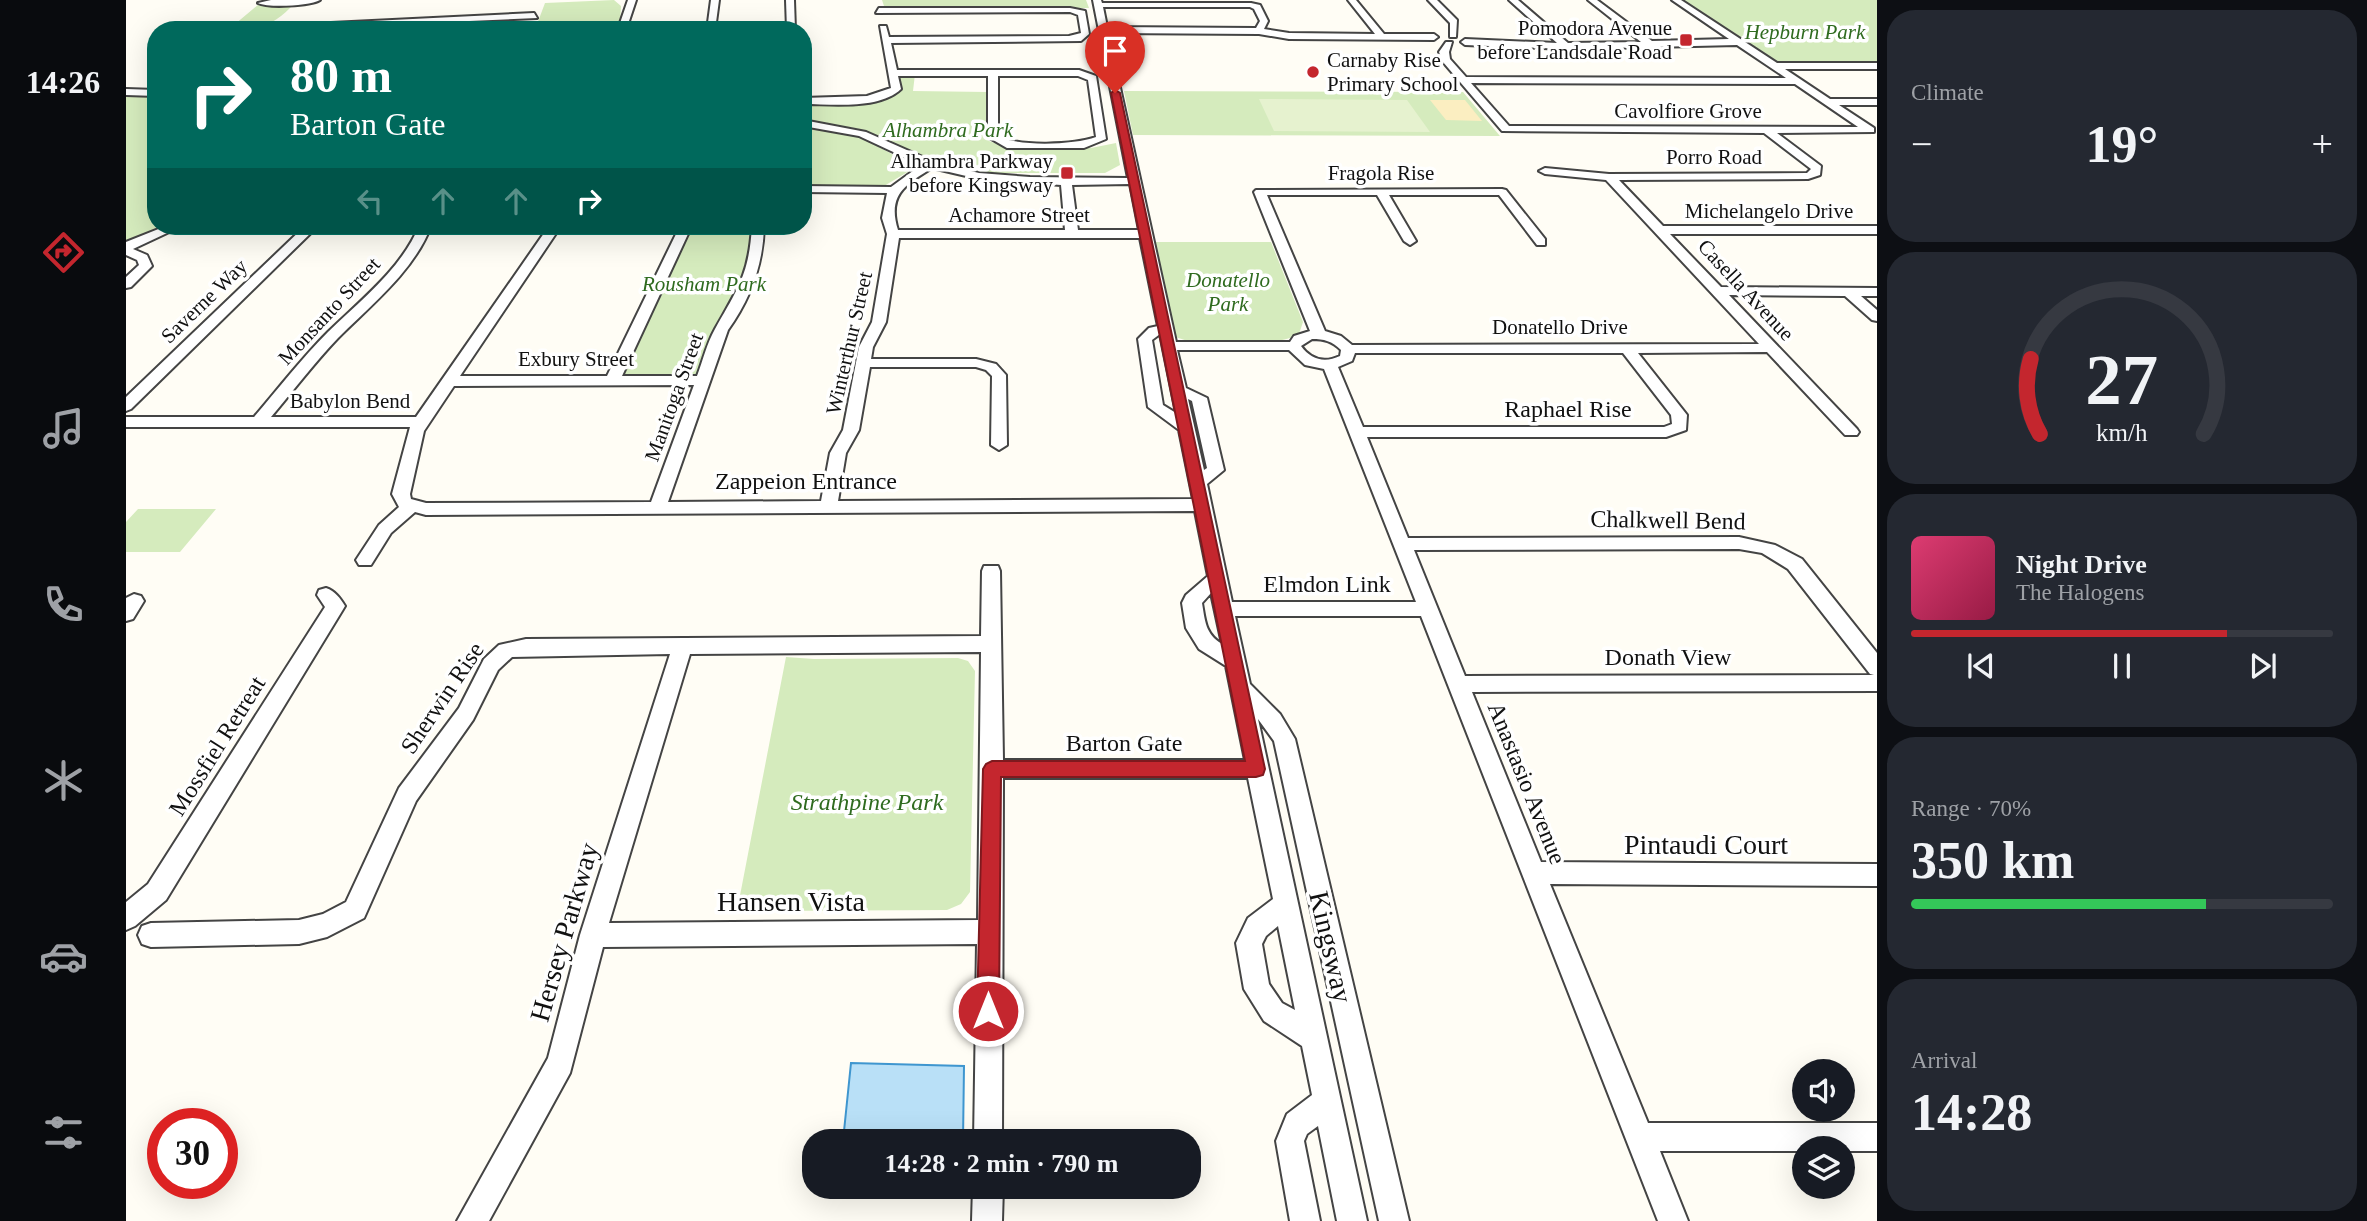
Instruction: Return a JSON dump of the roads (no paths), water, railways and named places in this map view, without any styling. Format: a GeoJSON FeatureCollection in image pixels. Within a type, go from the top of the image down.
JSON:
{"type":"FeatureCollection","features":[{"type":"Feature","properties":{"kind":"street"},"geometry":{"type":"LineString","coordinates":[[262,3],[318,0]]}},
{"type":"Feature","properties":{"kind":"street"},"geometry":{"type":"LineString","coordinates":[[712,21],[715,0]]}},
{"type":"Feature","properties":{"kind":"street"},"geometry":{"type":"LineString","coordinates":[[790,0],[791,21]]}},
{"type":"Feature","properties":{"kind":"street"},"geometry":{"type":"LineString","coordinates":[[812,100],[888,95],[896,89],[877,0]]}},
{"type":"Feature","properties":{"kind":"street"},"geometry":{"type":"LineString","coordinates":[[1352,0],[1380,35]]}},
{"type":"Feature","properties":{"kind":"street"},"geometry":{"type":"LineString","coordinates":[[1432,0],[1454,22],[1451,40],[1444,52],[1447,60],[1464,80],[1798,81]]}},
{"type":"Feature","properties":{"kind":"street"},"geometry":{"type":"LineString","coordinates":[[1513,0],[1566,46]]}},
{"type":"Feature","properties":{"kind":"street"},"geometry":{"type":"LineString","coordinates":[[1592,0],[1649,43]]}},
{"type":"Feature","properties":{"kind":"street"},"geometry":{"type":"LineString","coordinates":[[1676,0],[1873,132]]}},
{"type":"Feature","properties":{"kind":"street"},"geometry":{"type":"LineString","coordinates":[[287,21],[297,2]]}},
{"type":"Feature","properties":{"kind":"street"},"geometry":{"type":"LineString","coordinates":[[624,21],[628,2]]}},
{"type":"Feature","properties":{"kind":"street"},"geometry":{"type":"LineString","coordinates":[[1097,2],[1255,2],[1264,21],[1259,31]]}},
{"type":"Feature","properties":{"kind":"street","name":"Kingsway"},"geometry":{"type":"LineString","coordinates":[[1097,2],[1352,1221]]}},
{"type":"Feature","properties":{"kind":"street"},"geometry":{"type":"LineString","coordinates":[[879,11],[1070,10],[1082,13],[1084,37],[1069,40],[886,40]]}},
{"type":"Feature","properties":{"kind":"street"},"geometry":{"type":"LineString","coordinates":[[336,21],[535,13],[534,21]]}},
{"type":"Feature","properties":{"kind":"street"},"geometry":{"type":"LineString","coordinates":[[1103,30],[1259,31],[1289,36],[1434,37],[1439,42],[1465,39],[1465,42],[1503,46],[1740,42]]}},
{"type":"Feature","properties":{"kind":"street"},"geometry":{"type":"LineString","coordinates":[[1774,66],[1877,66]]}},
{"type":"Feature","properties":{"kind":"street"},"geometry":{"type":"LineString","coordinates":[[893,73],[993,73],[1079,73],[1093,78],[1102,135],[1097,142],[1084,145],[1016,145],[996,140],[993,137],[993,73]]}},
{"type":"Feature","properties":{"kind":"street","name":"Cavolfiore Grove"},"geometry":{"type":"LineString","coordinates":[[1464,80],[1506,129],[1873,132]]}},
{"type":"Feature","properties":{"kind":"street"},"geometry":{"type":"LineString","coordinates":[[126,93],[147,93]]}},
{"type":"Feature","properties":{"kind":"street"},"geometry":{"type":"LineString","coordinates":[[1828,102],[1877,102]]}},
{"type":"Feature","properties":{"kind":"street"},"geometry":{"type":"LineString","coordinates":[[812,124],[872,137],[930,164],[969,173],[1017,180],[1132,178]]}},
{"type":"Feature","properties":{"kind":"street","name":"Porro Road"},"geometry":{"type":"LineString","coordinates":[[1545,171],[1609,177],[1808,176],[1816,173],[1817,167],[1768,131]]}},
{"type":"Feature","properties":{"kind":"street"},"geometry":{"type":"LineString","coordinates":[[812,189],[893,190],[930,164]]}},
{"type":"Feature","properties":{"kind":"street"},"geometry":{"type":"LineString","coordinates":[[969,173],[1132,178]]}},
{"type":"Feature","properties":{"kind":"street","name":"Casella Avenue"},"geometry":{"type":"LineString","coordinates":[[1609,177],[1851,432]]}},
{"type":"Feature","properties":{"kind":"street"},"geometry":{"type":"LineString","coordinates":[[1066,181],[1072,234]]}},
{"type":"Feature","properties":{"kind":"street","name":"Winterthur Street"},"geometry":{"type":"LineString","coordinates":[[829,506],[838,453],[851,430],[866,347],[879,322],[893,234],[888,218],[893,190]]}},
{"type":"Feature","properties":{"kind":"street","name":"Fragola Rise"},"geometry":{"type":"LineString","coordinates":[[1319,335],[1260,192],[1502,192],[1541,242]]}},
{"type":"Feature","properties":{"kind":"street"},"geometry":{"type":"LineString","coordinates":[[1381,192],[1410,241]]}},
{"type":"Feature","properties":{"kind":"street","name":"Michelangelo Drive"},"geometry":{"type":"LineString","coordinates":[[1660,230],[1877,230]]}},
{"type":"Feature","properties":{"kind":"street","name":"Achamore Street"},"geometry":{"type":"LineString","coordinates":[[893,234],[1144,234]]}},
{"type":"Feature","properties":{"kind":"street"},"geometry":{"type":"LineString","coordinates":[[126,249],[156,235]]}},
{"type":"Feature","properties":{"kind":"street","name":"Saverne Way"},"geometry":{"type":"LineString","coordinates":[[126,406],[303,235]]}},
{"type":"Feature","properties":{"kind":"street","name":"Monsanto Street"},"geometry":{"type":"LineString","coordinates":[[258,422],[333,335],[360,312],[418,244],[422,235]]}},
{"type":"Feature","properties":{"kind":"street","name":"Babylon Bend"},"geometry":{"type":"LineString","coordinates":[[126,422],[421,422],[549,235]]}},
{"type":"Feature","properties":{"kind":"street"},"geometry":{"type":"LineString","coordinates":[[613,380],[682,235]]}},
{"type":"Feature","properties":{"kind":"street","name":"Manitoga Street"},"geometry":{"type":"LineString","coordinates":[[657,506],[721,330],[739,307],[757,257],[758,235]]}},
{"type":"Feature","properties":{"kind":"street"},"geometry":{"type":"LineString","coordinates":[[126,249],[142,258],[146,265],[126,284]]}},
{"type":"Feature","properties":{"kind":"street"},"geometry":{"type":"LineString","coordinates":[[1719,291],[1877,292]]}},
{"type":"Feature","properties":{"kind":"street"},"geometry":{"type":"LineString","coordinates":[[1849,292],[1877,317]]}},
{"type":"Feature","properties":{"kind":"street"},"geometry":{"type":"LineString","coordinates":[[1186,428],[1156,407],[1145,339],[1154,331],[1167,337],[1294,346],[1305,359],[1330,364],[1343,361],[1349,354],[1340,341],[1319,335],[1299,339],[1294,346]]}},
{"type":"Feature","properties":{"kind":"street","name":"Raphael Rise"},"geometry":{"type":"LineString","coordinates":[[1358,432],[1666,432],[1680,427],[1679,415],[1627,348]]}},
{"type":"Feature","properties":{"kind":"street","name":"Donatello Drive"},"geometry":{"type":"LineString","coordinates":[[1348,349],[1772,348]]}},
{"type":"Feature","properties":{"kind":"street"},"geometry":{"type":"LineString","coordinates":[[863,363],[976,363],[991,367],[999,375],[999,445]]}},
{"type":"Feature","properties":{"kind":"street","name":"Anastasio Avenue"},"geometry":{"type":"LineString","coordinates":[[1330,364],[1673,1221]]}},
{"type":"Feature","properties":{"kind":"street","name":"Exbury Street"},"geometry":{"type":"LineString","coordinates":[[449,381],[703,380]]}},
{"type":"Feature","properties":{"kind":"street"},"geometry":{"type":"LineString","coordinates":[[1178,390],[1199,398],[1216,470],[1198,482]]}},
{"type":"Feature","properties":{"kind":"street"},"geometry":{"type":"LineString","coordinates":[[365,560],[385,529],[411,506],[404,503],[401,494],[416,431],[421,422]]}},
{"type":"Feature","properties":{"kind":"street","name":"Zappeion Entrance"},"geometry":{"type":"LineString","coordinates":[[411,506],[426,509],[1203,505]]}},
{"type":"Feature","properties":{"kind":"street","name":"Chalkwell Bend"},"geometry":{"type":"LineString","coordinates":[[1403,544],[1739,544],[1767,547],[1778,551],[1795,564],[1877,668]]}},
{"type":"Feature","properties":{"kind":"street"},"geometry":{"type":"LineString","coordinates":[[988,1129],[991,571]]}},
{"type":"Feature","properties":{"kind":"street"},"geometry":{"type":"LineString","coordinates":[[1218,578],[1195,595],[1192,603],[1196,628],[1206,644],[1235,662]]}},
{"type":"Feature","properties":{"kind":"street","name":"Mossfiel Retreat"},"geometry":{"type":"LineString","coordinates":[[126,918],[157,892],[257,732],[335,606],[327,595]]}},
{"type":"Feature","properties":{"kind":"street","name":"Elmdon Link"},"geometry":{"type":"LineString","coordinates":[[1224,609],[1429,609]]}},
{"type":"Feature","properties":{"kind":"street","name":"Sherwin Rise"},"geometry":{"type":"LineString","coordinates":[[151,935],[299,932],[327,925],[355,909],[407,795],[466,715],[491,665],[506,650],[526,647],[683,645],[990,644]]}},
{"type":"Feature","properties":{"kind":"street","name":"Hersey Parkway"},"geometry":{"type":"LineString","coordinates":[[472,1221],[560,1063],[593,935],[683,645]]}},
{"type":"Feature","properties":{"kind":"street","name":"Donath View"},"geometry":{"type":"LineString","coordinates":[[1459,684],[1877,683]]}},
{"type":"Feature","properties":{"kind":"street","name":"Kingsway"},"geometry":{"type":"LineString","coordinates":[[1241,688],[1272,720],[1284,739],[1394,1221]]}},
{"type":"Feature","properties":{"kind":"street","name":"Barton Gate"},"geometry":{"type":"LineString","coordinates":[[992,769],[1256,769]]}},
{"type":"Feature","properties":{"kind":"street","name":"Pintaudi Court"},"geometry":{"type":"LineString","coordinates":[[1535,873],[1877,875]]}},
{"type":"Feature","properties":{"kind":"street","name":"Kingsway"},"geometry":{"type":"LineString","coordinates":[[1286,904],[1257,927],[1249,943],[1258,989],[1273,1012],[1314,1038]]}},
{"type":"Feature","properties":{"kind":"street","name":"Hansen Vista"},"geometry":{"type":"LineString","coordinates":[[593,935],[989,932]]}},
{"type":"Feature","properties":{"kind":"street"},"geometry":{"type":"LineString","coordinates":[[1305,1221],[1290,1141],[1297,1124],[1327,1101]]}},
{"type":"Feature","properties":{"kind":"street"},"geometry":{"type":"LineString","coordinates":[[1640,1137],[1877,1137]]}},
{"type":"Feature","properties":{"kind":"street"},"geometry":{"type":"LineString","coordinates":[[987,1221],[988,1199]]}},
{"type":"Feature","properties":{"kind":"water"},"geometry":{"type":"Polygon","coordinates":[[[851,1063],[964,1066],[963,1129],[844,1129],[851,1063]]]}},
{"type":"Feature","properties":{"kind":"place","name":"Pomodora Avenue before Landsdale Road"},"geometry":{"type":"Point","coordinates":[1686,40]}},
{"type":"Feature","properties":{"kind":"place","name":"Carnaby Rise Primary School"},"geometry":{"type":"Point","coordinates":[1313,72]}},
{"type":"Feature","properties":{"kind":"place","name":"Alhambra Parkway before Kingsway"},"geometry":{"type":"Point","coordinates":[1067,173]}},
{"type":"Feature","properties":{"kind":"park label","name":"Hepburn Park"},"geometry":{"type":"Point","coordinates":[1805,32]}},
{"type":"Feature","properties":{"kind":"park label","name":"Alhambra Park"},"geometry":{"type":"Point","coordinates":[948,130]}},
{"type":"Feature","properties":{"kind":"park label","name":"Rousham Park"},"geometry":{"type":"Point","coordinates":[704,284]}},
{"type":"Feature","properties":{"kind":"park label","name":"Donatello Park"},"geometry":{"type":"Point","coordinates":[1228,292]}},
{"type":"Feature","properties":{"kind":"park label","name":"Strathpine Park"},"geometry":{"type":"Point","coordinates":[867,802]}}]}
